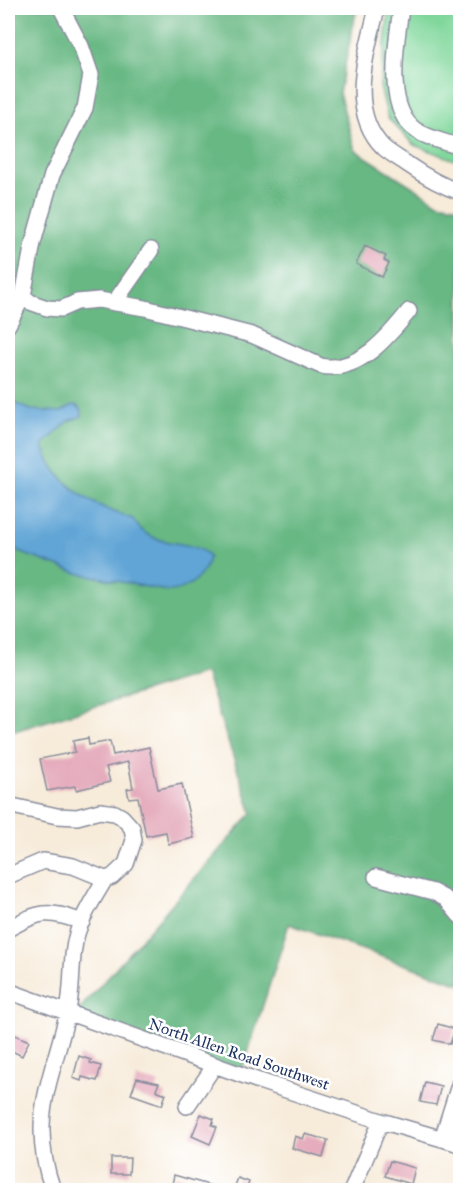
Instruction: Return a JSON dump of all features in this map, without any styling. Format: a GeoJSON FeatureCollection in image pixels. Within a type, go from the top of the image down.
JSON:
{"type":"FeatureCollection","features":[{"type":"Feature","properties":{"kind":"street"},"geometry":{"type":"LineString","coordinates":[[8,325],[23,296],[33,243],[51,175],[85,108],[91,75],[81,46],[61,8]]}},
{"type":"Feature","properties":{"kind":"street"},"geometry":{"type":"LineString","coordinates":[[377,8],[365,62],[362,87],[364,115],[374,135],[385,148],[424,176],[460,192]]}},
{"type":"Feature","properties":{"kind":"street"},"geometry":{"type":"LineString","coordinates":[[401,8],[395,75],[398,101],[403,115],[416,130],[460,147]]}},
{"type":"Feature","properties":{"kind":"street"},"geometry":{"type":"LineString","coordinates":[[114,303],[152,250]]}},
{"type":"Feature","properties":{"kind":"street"},"geometry":{"type":"LineString","coordinates":[[23,296],[30,302],[46,308],[61,309],[89,300],[145,308],[252,335],[321,366],[333,368],[363,358],[396,327],[409,311]]}},
{"type":"Feature","properties":{"kind":"street"},"geometry":{"type":"LineString","coordinates":[[8,805],[57,816],[77,817],[100,811],[115,813],[132,828],[134,840],[130,854],[121,870],[112,877],[105,879],[73,866],[43,861],[8,876]]}},
{"type":"Feature","properties":{"kind":"street"},"geometry":{"type":"LineString","coordinates":[[375,877],[434,892],[446,899],[460,916]]}},
{"type":"Feature","properties":{"kind":"street"},"geometry":{"type":"LineString","coordinates":[[53,1191],[42,1150],[41,1120],[48,1081],[68,1013],[78,929],[105,879]]}},
{"type":"Feature","properties":{"kind":"street"},"geometry":{"type":"LineString","coordinates":[[8,929],[42,913],[56,913],[82,922]]}},
{"type":"Feature","properties":{"kind":"street","name":"North Allen Road Southwest"},"geometry":{"type":"LineString","coordinates":[[8,991],[215,1065],[381,1121],[452,1142]]}},
{"type":"Feature","properties":{"kind":"street"},"geometry":{"type":"LineString","coordinates":[[186,1106],[215,1065]]}},
{"type":"Feature","properties":{"kind":"street"},"geometry":{"type":"LineString","coordinates":[[452,1142],[460,1082]]}},
{"type":"Feature","properties":{"kind":"street"},"geometry":{"type":"LineString","coordinates":[[452,1142],[460,1120]]}},
{"type":"Feature","properties":{"kind":"street"},"geometry":{"type":"LineString","coordinates":[[352,1191],[381,1121]]}},
{"type":"Feature","properties":{"kind":"green space"},"geometry":{"type":"Polygon","coordinates":[[[8,8],[357,8],[339,93],[355,150],[438,203],[460,207],[460,984],[289,924],[241,1074],[71,1019],[252,813],[205,673],[8,733],[8,8]]]}},
{"type":"Feature","properties":{"kind":"green space"},"geometry":{"type":"Polygon","coordinates":[[[389,8],[460,8],[460,162],[414,145],[388,118],[380,86],[389,8]]]}},
{"type":"Feature","properties":{"kind":"water"},"geometry":{"type":"Polygon","coordinates":[[[8,390],[17,404],[31,410],[61,412],[73,405],[78,406],[82,411],[82,416],[69,421],[43,445],[56,472],[78,493],[105,508],[133,519],[150,536],[202,550],[209,556],[200,576],[181,589],[167,591],[77,573],[8,546],[8,390]]]}},
{"type":"Feature","properties":{"kind":"building"},"geometry":{"type":"Polygon","coordinates":[[[365,246],[386,256],[384,260],[389,263],[382,277],[356,264],[365,246]]]}},
{"type":"Feature","properties":{"kind":"building"},"geometry":{"type":"Polygon","coordinates":[[[88,738],[89,745],[110,741],[113,755],[149,747],[158,789],[182,784],[194,838],[168,844],[166,832],[146,836],[138,797],[129,798],[127,789],[133,788],[128,762],[106,767],[110,782],[76,790],[75,786],[47,791],[40,759],[75,752],[73,741],[88,738]]]}},
{"type":"Feature","properties":{"kind":"building"},"geometry":{"type":"Polygon","coordinates":[[[438,1024],[455,1029],[450,1044],[433,1040],[438,1024]]]}},
{"type":"Feature","properties":{"kind":"building"},"geometry":{"type":"Polygon","coordinates":[[[8,1032],[29,1041],[22,1056],[8,1049],[8,1032]]]}},
{"type":"Feature","properties":{"kind":"building"},"geometry":{"type":"Polygon","coordinates":[[[79,1056],[91,1060],[90,1063],[101,1066],[97,1081],[82,1077],[81,1081],[73,1078],[79,1056]]]}},
{"type":"Feature","properties":{"kind":"building"},"geometry":{"type":"Polygon","coordinates":[[[137,1078],[159,1083],[156,1090],[166,1094],[162,1105],[131,1094],[137,1078]]]}},
{"type":"Feature","properties":{"kind":"building"},"geometry":{"type":"Polygon","coordinates":[[[425,1082],[441,1086],[436,1105],[420,1102],[425,1082]]]}},
{"type":"Feature","properties":{"kind":"building"},"geometry":{"type":"Polygon","coordinates":[[[201,1114],[214,1119],[212,1125],[217,1127],[210,1144],[192,1136],[201,1114]]]}},
{"type":"Feature","properties":{"kind":"building"},"geometry":{"type":"Polygon","coordinates":[[[305,1134],[328,1140],[323,1157],[292,1148],[295,1136],[303,1139],[305,1134]]]}},
{"type":"Feature","properties":{"kind":"building"},"geometry":{"type":"Polygon","coordinates":[[[111,1158],[130,1158],[129,1174],[111,1174],[111,1158]]]}},
{"type":"Feature","properties":{"kind":"building"},"geometry":{"type":"Polygon","coordinates":[[[390,1161],[415,1168],[411,1184],[385,1176],[390,1161]]]}},
{"type":"Feature","properties":{"kind":"building"},"geometry":{"type":"Polygon","coordinates":[[[174,1175],[219,1188],[218,1191],[171,1189],[174,1175]]]}},
{"type":"Feature","properties":{"kind":"building"},"geometry":{"type":"Polygon","coordinates":[[[238,1178],[249,1182],[246,1191],[233,1191],[238,1178]]]}}]}
